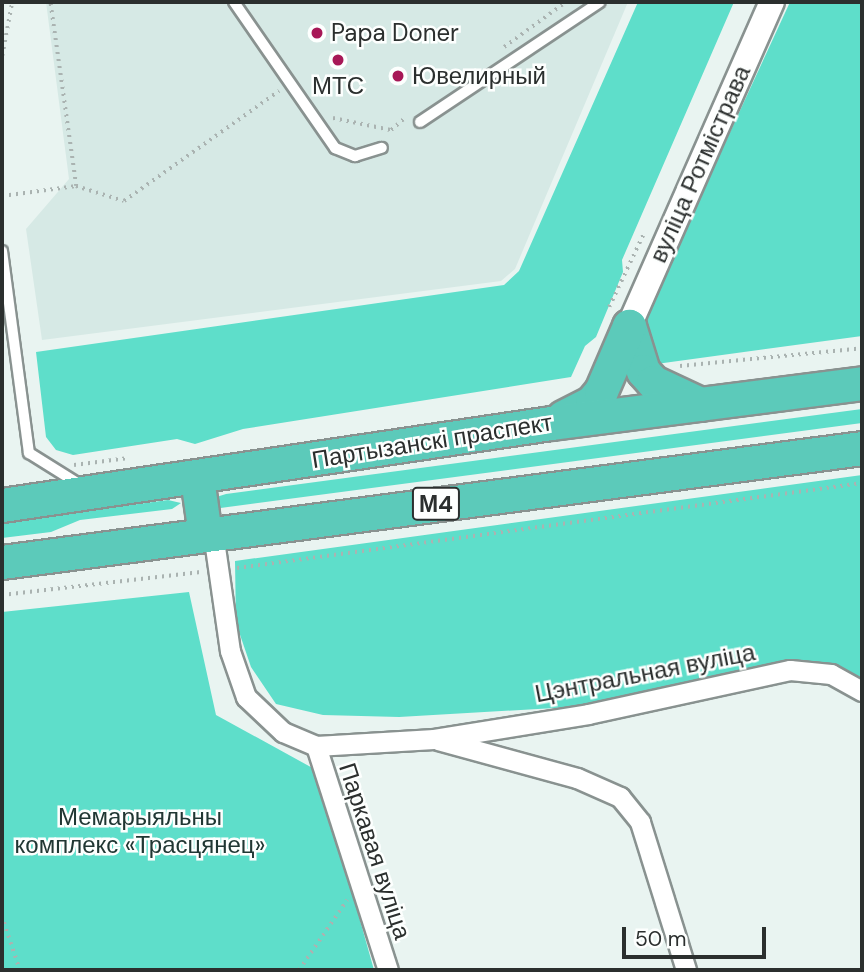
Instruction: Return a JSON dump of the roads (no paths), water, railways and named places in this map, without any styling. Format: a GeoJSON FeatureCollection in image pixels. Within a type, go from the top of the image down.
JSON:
{"type":"FeatureCollection","features":[{"type":"Feature","properties":{"kind":"highway"},"geometry":{"type":"LineString","coordinates":[[629,326],[643,371],[653,382],[700,404]]}},
{"type":"Feature","properties":{"kind":"highway"},"geometry":{"type":"LineString","coordinates":[[551,423],[592,402],[629,326]]}},
{"type":"Feature","properties":{"kind":"highway","name":"Партызанскі праспект"},"geometry":{"type":"LineString","coordinates":[[2,505],[197,478],[551,423],[862,383]]}},
{"type":"Feature","properties":{"kind":"highway","name":"М4"},"geometry":{"type":"LineString","coordinates":[[2,562],[862,447]]}},
{"type":"Feature","properties":{"kind":"highway"},"geometry":{"type":"LineString","coordinates":[[197,478],[209,533]]}},
{"type":"Feature","properties":{"kind":"street","name":"вуліца Ротмістрава"},"geometry":{"type":"LineString","coordinates":[[629,326],[772,2]]}},
{"type":"Feature","properties":{"kind":"street"},"geometry":{"type":"LineString","coordinates":[[209,533],[230,651],[246,697],[283,732],[316,746]]}},
{"type":"Feature","properties":{"kind":"street","name":"Цэнтральная вуліца"},"geometry":{"type":"LineString","coordinates":[[316,746],[434,739],[588,714],[790,670],[831,674],[862,691]]}},
{"type":"Feature","properties":{"kind":"street","name":"Цэнтральная вуліца"},"geometry":{"type":"LineString","coordinates":[[434,739],[577,778],[620,797],[640,822],[687,970]]}},
{"type":"Feature","properties":{"kind":"street","name":"Паркавая вуліца"},"geometry":{"type":"LineString","coordinates":[[316,746],[388,970]]}},
{"type":"Feature","properties":{"kind":"lane"},"geometry":{"type":"LineString","coordinates":[[234,2],[335,148],[355,156],[383,148]]}},
{"type":"Feature","properties":{"kind":"lane"},"geometry":{"type":"LineString","coordinates":[[420,122],[600,2]]}},
{"type":"Feature","properties":{"kind":"lane"},"geometry":{"type":"LineString","coordinates":[[2,251],[29,453],[68,479],[119,489]]}},
{"type":"Feature","properties":{"kind":"place","name":"Papa Doner"},"geometry":{"type":"Point","coordinates":[317,33]}},
{"type":"Feature","properties":{"kind":"place","name":"МТС"},"geometry":{"type":"Point","coordinates":[338,60]}},
{"type":"Feature","properties":{"kind":"place","name":"Ювелирный"},"geometry":{"type":"Point","coordinates":[398,76]}},
{"type":"Feature","properties":{"kind":"park label","name":"Мемарыяльны комплекс «Трасцянец»"},"geometry":{"type":"Point","coordinates":[140,831]}}]}
